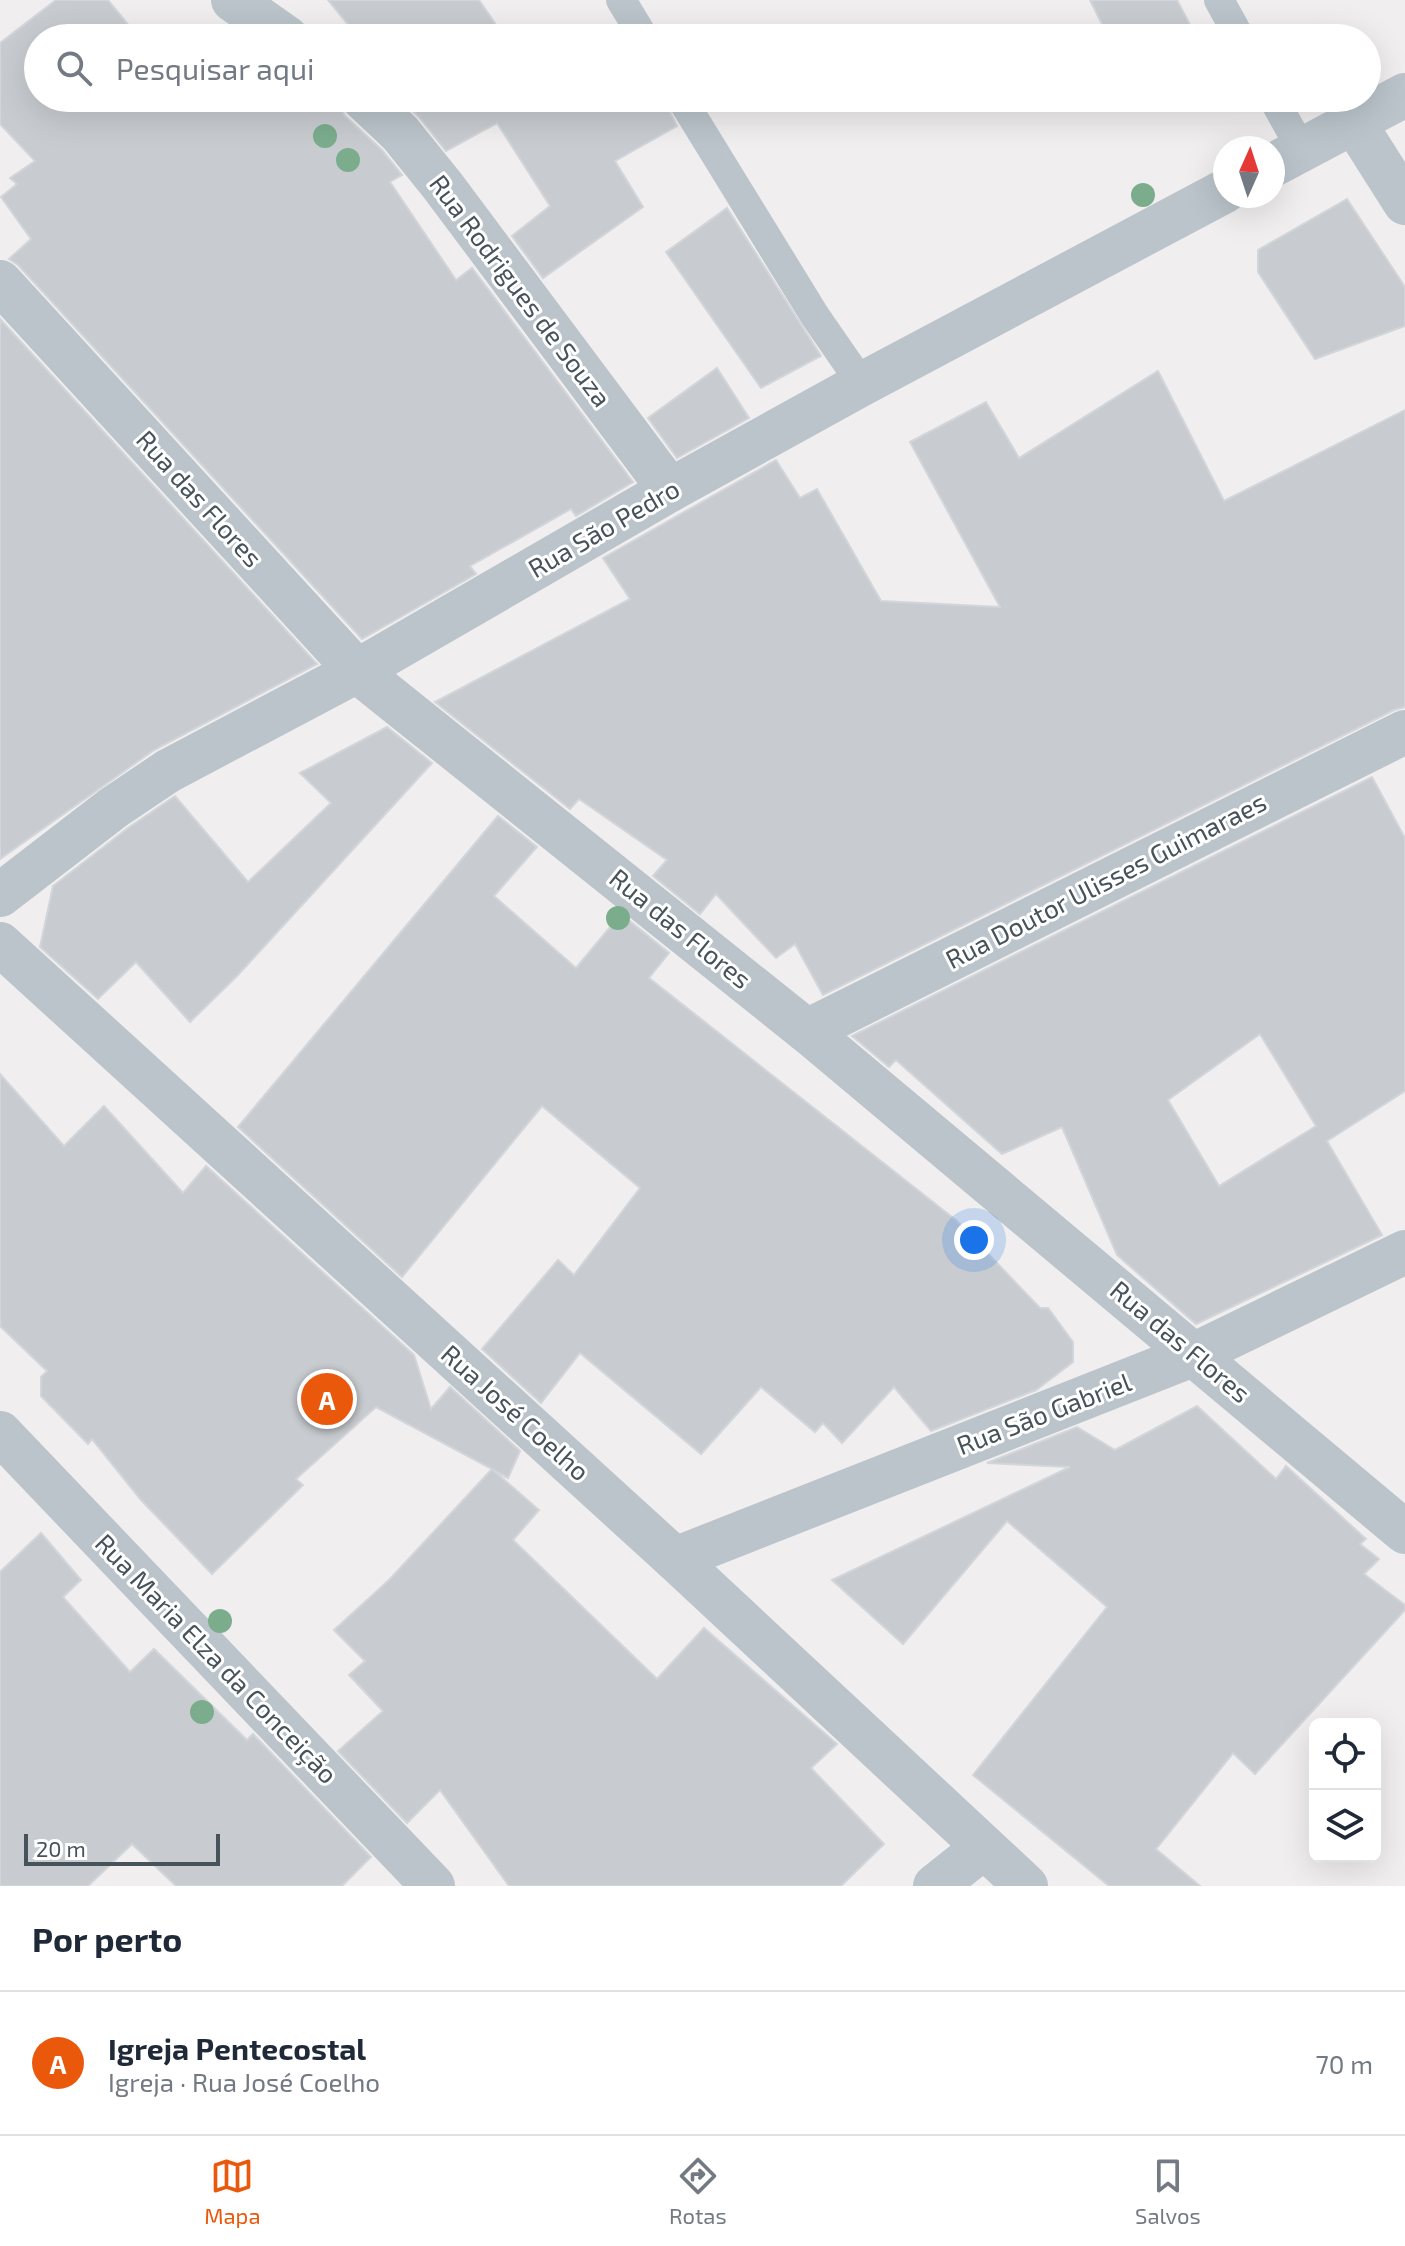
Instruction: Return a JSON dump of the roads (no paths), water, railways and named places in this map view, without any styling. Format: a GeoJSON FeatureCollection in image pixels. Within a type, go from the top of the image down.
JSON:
{"type":"FeatureCollection","features":[{"type":"Feature","properties":{"kind":"street"},"geometry":{"type":"LineString","coordinates":[[233,0],[267,24]]}},
{"type":"Feature","properties":{"kind":"street"},"geometry":{"type":"LineString","coordinates":[[1381,107],[1405,95]]}},
{"type":"Feature","properties":{"kind":"street","name":"Rua Rodrigues de Souza"},"geometry":{"type":"LineString","coordinates":[[378,112],[400,133],[442,185],[670,490]]}},
{"type":"Feature","properties":{"kind":"street"},"geometry":{"type":"LineString","coordinates":[[1288,157],[1371,112]]}},
{"type":"Feature","properties":{"kind":"street"},"geometry":{"type":"LineString","coordinates":[[1353,121],[1405,203]]}},
{"type":"Feature","properties":{"kind":"street","name":"Rua São Pedro"},"geometry":{"type":"LineString","coordinates":[[0,895],[113,808],[168,771],[357,671],[670,490],[862,384],[1213,197]]}},
{"type":"Feature","properties":{"kind":"street","name":"Rua das Flores"},"geometry":{"type":"LineString","coordinates":[[0,282],[357,671],[807,1031],[1405,1532]]}},
{"type":"Feature","properties":{"kind":"street","name":"Rua Doutor Ulisses Guimaraes"},"geometry":{"type":"LineString","coordinates":[[807,1031],[1405,732]]}},
{"type":"Feature","properties":{"kind":"street","name":"Rua José Coelho"},"geometry":{"type":"LineString","coordinates":[[0,944],[675,1559],[1026,1886]]}},
{"type":"Feature","properties":{"kind":"street","name":"Rua São Gabriel"},"geometry":{"type":"LineString","coordinates":[[675,1559],[1195,1354],[1405,1252]]}},
{"type":"Feature","properties":{"kind":"street","name":"Rua Maria Elza da Conceição"},"geometry":{"type":"LineString","coordinates":[[0,1433],[433,1886]]}},
{"type":"Feature","properties":{"kind":"street"},"geometry":{"type":"LineString","coordinates":[[935,1886],[983,1848]]}},
{"type":"Feature","properties":{"kind":"lane"},"geometry":{"type":"LineString","coordinates":[[621,0],[636,24]]}},
{"type":"Feature","properties":{"kind":"lane"},"geometry":{"type":"LineString","coordinates":[[1219,0],[1232,24]]}},
{"type":"Feature","properties":{"kind":"lane"},"geometry":{"type":"LineString","coordinates":[[690,112],[815,316],[862,384]]}},
{"type":"Feature","properties":{"kind":"lane"},"geometry":{"type":"LineString","coordinates":[[1277,112],[1288,157]]}},
{"type":"Feature","properties":{"kind":"place","name":"Igreja Pentecostal"},"geometry":{"type":"Point","coordinates":[327,1399]}}]}
